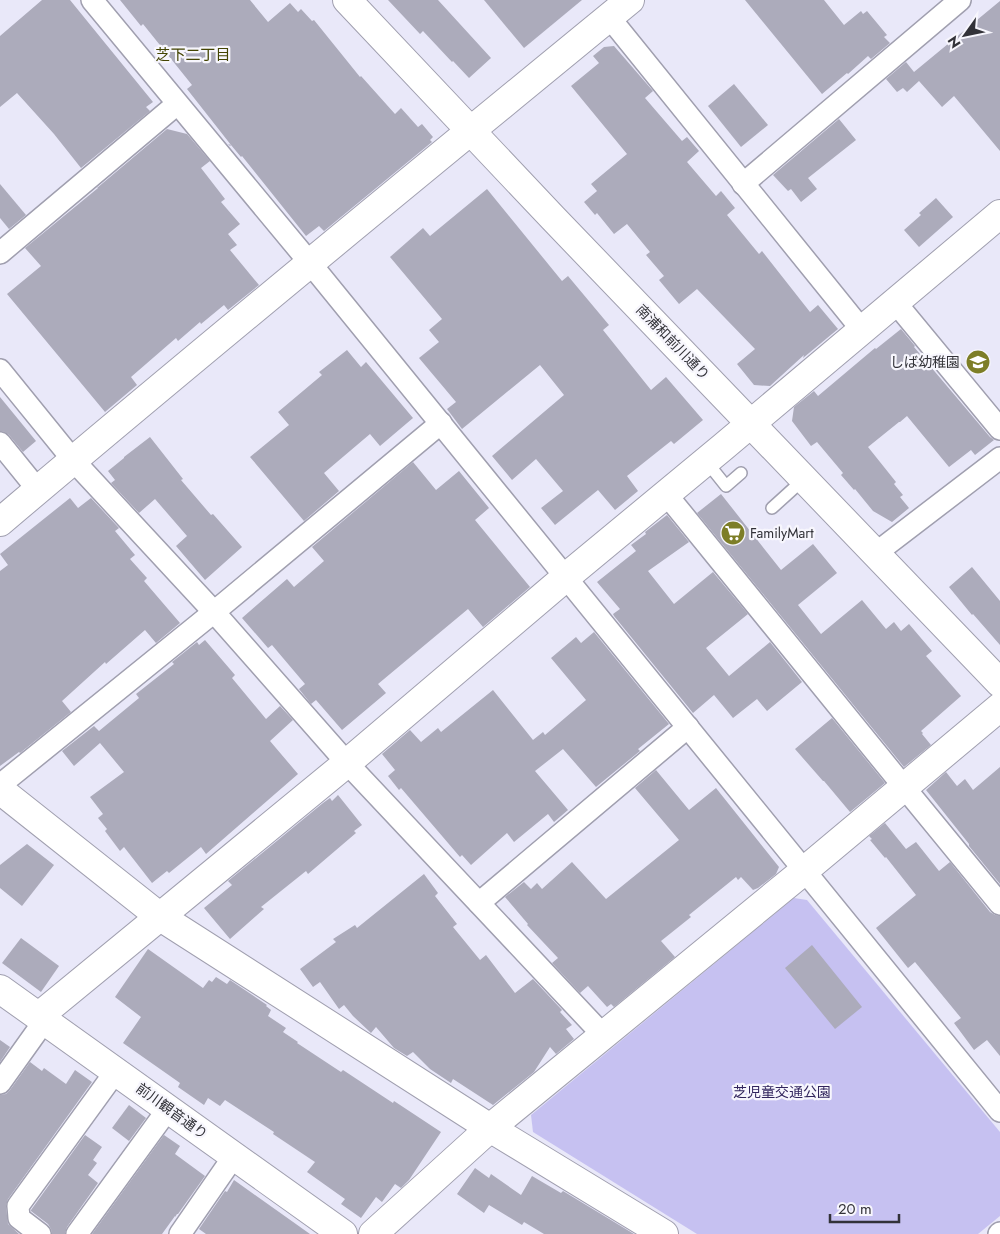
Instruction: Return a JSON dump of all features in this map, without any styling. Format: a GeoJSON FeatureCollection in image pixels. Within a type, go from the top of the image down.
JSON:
{"type":"FeatureCollection","features":[{"type":"Feature","properties":{"kind":"street"},"geometry":{"type":"LineString","coordinates":[[92,0],[441,423],[1000,1111]]}},
{"type":"Feature","properties":{"kind":"street","name":"南浦和前川通り"},"geometry":{"type":"LineString","coordinates":[[347,0],[1000,684]]}},
{"type":"Feature","properties":{"kind":"street"},"geometry":{"type":"LineString","coordinates":[[0,522],[470,130],[630,0]]}},
{"type":"Feature","properties":{"kind":"street"},"geometry":{"type":"LineString","coordinates":[[743,184],[953,2]]}},
{"type":"Feature","properties":{"kind":"street"},"geometry":{"type":"LineString","coordinates":[[609,17],[862,330]]}},
{"type":"Feature","properties":{"kind":"street"},"geometry":{"type":"LineString","coordinates":[[0,253],[177,104]]}},
{"type":"Feature","properties":{"kind":"street"},"geometry":{"type":"LineString","coordinates":[[0,1083],[42,1018],[160,916],[347,762],[1000,214]]}},
{"type":"Feature","properties":{"kind":"street"},"geometry":{"type":"LineString","coordinates":[[895,302],[1000,429]]}},
{"type":"Feature","properties":{"kind":"street"},"geometry":{"type":"LineString","coordinates":[[0,370],[73,460],[214,612],[347,762],[603,1035]]}},
{"type":"Feature","properties":{"kind":"street"},"geometry":{"type":"LineString","coordinates":[[0,785],[214,612],[441,423]]}},
{"type":"Feature","properties":{"kind":"street"},"geometry":{"type":"LineString","coordinates":[[0,443],[38,490]]}},
{"type":"Feature","properties":{"kind":"street"},"geometry":{"type":"LineString","coordinates":[[876,553],[1000,458]]}},
{"type":"Feature","properties":{"kind":"street"},"geometry":{"type":"LineString","coordinates":[[666,494],[1000,904]]}},
{"type":"Feature","properties":{"kind":"street"},"geometry":{"type":"LineString","coordinates":[[373,1234],[490,1128],[805,870],[1000,707]]}},
{"type":"Feature","properties":{"kind":"street"},"geometry":{"type":"LineString","coordinates":[[479,903],[688,727]]}},
{"type":"Feature","properties":{"kind":"street"},"geometry":{"type":"LineString","coordinates":[[0,790],[160,916],[490,1128],[664,1234]]}},
{"type":"Feature","properties":{"kind":"street","name":"前川観音通り"},"geometry":{"type":"LineString","coordinates":[[0,989],[338,1232]]}},
{"type":"Feature","properties":{"kind":"street"},"geometry":{"type":"LineString","coordinates":[[40,1234],[19,1218],[18,1206],[116,1071]]}},
{"type":"Feature","properties":{"kind":"street"},"geometry":{"type":"LineString","coordinates":[[77,1234],[168,1109]]}},
{"type":"Feature","properties":{"kind":"street"},"geometry":{"type":"LineString","coordinates":[[180,1234],[234,1156]]}},
{"type":"Feature","properties":{"kind":"lane"},"geometry":{"type":"LineString","coordinates":[[706,461],[726,486],[741,473]]}},
{"type":"Feature","properties":{"kind":"lane"},"geometry":{"type":"LineString","coordinates":[[772,508],[805,479]]}},
{"type":"Feature","properties":{"kind":"green space","name":"芝児童交通公園"},"geometry":{"type":"Polygon","coordinates":[[[794,898],[807,900],[1000,1132],[1000,1216],[978,1234],[697,1234],[533,1132],[531,1115],[794,898]]]}},
{"type":"Feature","properties":{"kind":"building"},"geometry":{"type":"Polygon","coordinates":[[[42,0],[70,0],[153,102],[146,107],[150,111],[81,168],[54,134],[17,93],[0,107],[0,36],[42,0]]]}},
{"type":"Feature","properties":{"kind":"building"},"geometry":{"type":"Polygon","coordinates":[[[120,0],[250,0],[268,22],[290,3],[298,12],[301,9],[312,21],[314,20],[360,77],[395,114],[401,108],[418,127],[422,124],[433,137],[430,140],[432,142],[324,231],[319,226],[306,236],[187,89],[192,85],[143,24],[141,26],[120,0]]]}},
{"type":"Feature","properties":{"kind":"building"},"geometry":{"type":"Polygon","coordinates":[[[388,0],[438,0],[491,58],[469,78],[423,31],[420,34],[388,0]]]}},
{"type":"Feature","properties":{"kind":"building"},"geometry":{"type":"Polygon","coordinates":[[[484,0],[582,0],[524,48],[484,0]]]}},
{"type":"Feature","properties":{"kind":"building"},"geometry":{"type":"Polygon","coordinates":[[[745,0],[824,0],[844,25],[861,11],[863,14],[867,11],[887,35],[884,37],[890,43],[871,59],[868,56],[822,94],[745,0]]]}},
{"type":"Feature","properties":{"kind":"building"},"geometry":{"type":"Polygon","coordinates":[[[1000,1],[1000,151],[954,96],[942,107],[919,81],[907,92],[903,88],[897,92],[886,79],[906,62],[914,72],[1000,1]]]}},
{"type":"Feature","properties":{"kind":"building"},"geometry":{"type":"Polygon","coordinates":[[[614,46],[653,91],[645,98],[682,141],[687,137],[699,151],[687,162],[716,196],[721,191],[735,208],[727,215],[759,254],[762,251],[810,312],[818,305],[838,329],[803,358],[804,355],[770,386],[754,385],[737,364],[755,349],[697,289],[679,304],[659,280],[664,276],[646,255],[650,252],[627,224],[614,234],[597,213],[595,215],[584,202],[597,191],[591,184],[627,154],[571,86],[599,63],[593,56],[604,47],[614,46]]]}},
{"type":"Feature","properties":{"kind":"building"},"geometry":{"type":"Polygon","coordinates":[[[734,84],[768,125],[741,147],[708,106],[734,84]]]}},
{"type":"Feature","properties":{"kind":"building"},"geometry":{"type":"Polygon","coordinates":[[[839,119],[856,140],[808,178],[817,189],[801,202],[791,189],[788,191],[773,175],[839,119]]]}},
{"type":"Feature","properties":{"kind":"building"},"geometry":{"type":"Polygon","coordinates":[[[167,129],[187,134],[210,161],[201,168],[225,199],[221,202],[240,224],[228,234],[237,245],[230,250],[259,285],[228,310],[224,305],[178,341],[176,338],[131,377],[137,385],[105,412],[7,294],[41,266],[25,248],[167,129]]]}},
{"type":"Feature","properties":{"kind":"building"},"geometry":{"type":"Polygon","coordinates":[[[0,184],[26,215],[9,229],[0,218],[0,184]]]}},
{"type":"Feature","properties":{"kind":"building"},"geometry":{"type":"Polygon","coordinates":[[[487,189],[562,281],[568,276],[609,325],[603,330],[651,390],[666,377],[703,420],[674,444],[671,441],[627,476],[638,491],[615,510],[598,490],[555,525],[541,508],[563,491],[536,459],[512,480],[492,456],[564,395],[540,365],[462,429],[447,409],[456,402],[419,358],[439,342],[429,330],[442,319],[390,257],[423,228],[430,236],[487,189]]]}},
{"type":"Feature","properties":{"kind":"building"},"geometry":{"type":"Polygon","coordinates":[[[936,198],[953,217],[919,247],[904,230],[936,198]]]}},
{"type":"Feature","properties":{"kind":"building"},"geometry":{"type":"Polygon","coordinates":[[[901,329],[914,347],[994,440],[975,455],[971,450],[949,467],[907,416],[899,422],[868,447],[896,482],[894,484],[903,495],[900,497],[909,508],[892,522],[873,511],[841,475],[843,473],[817,442],[811,446],[792,421],[794,407],[814,391],[818,396],[875,348],[901,329]]]}},
{"type":"Feature","properties":{"kind":"building"},"geometry":{"type":"Polygon","coordinates":[[[347,350],[361,367],[366,362],[413,418],[380,446],[370,434],[324,473],[339,491],[304,521],[250,457],[289,425],[278,412],[322,375],[319,372],[347,350]]]}},
{"type":"Feature","properties":{"kind":"building"},"geometry":{"type":"Polygon","coordinates":[[[0,397],[36,441],[23,452],[9,435],[0,431],[0,397]]]}},
{"type":"Feature","properties":{"kind":"building"},"geometry":{"type":"Polygon","coordinates":[[[150,437],[183,479],[181,480],[242,547],[205,580],[176,546],[187,536],[155,499],[139,513],[111,483],[115,480],[108,471],[150,437]]]}},
{"type":"Feature","properties":{"kind":"building"},"geometry":{"type":"Polygon","coordinates":[[[413,462],[436,490],[459,471],[489,508],[475,520],[530,587],[483,627],[468,609],[378,684],[386,693],[342,730],[316,700],[311,704],[299,689],[305,684],[272,645],[268,648],[242,618],[287,579],[294,587],[324,561],[312,547],[413,462]]]}},
{"type":"Feature","properties":{"kind":"building"},"geometry":{"type":"Polygon","coordinates":[[[721,494],[781,570],[813,544],[837,573],[798,605],[821,634],[862,600],[886,629],[894,622],[901,631],[909,624],[932,651],[926,656],[961,696],[921,731],[931,745],[904,767],[697,513],[721,494]]]}},
{"type":"Feature","properties":{"kind":"building"},"geometry":{"type":"Polygon","coordinates":[[[70,498],[78,508],[91,498],[119,528],[115,531],[135,555],[130,559],[147,578],[144,581],[180,623],[156,643],[145,630],[106,664],[105,662],[62,701],[71,712],[20,753],[0,766],[0,571],[8,565],[0,554],[70,498]]]}},
{"type":"Feature","properties":{"kind":"building"},"geometry":{"type":"Polygon","coordinates":[[[667,515],[689,542],[648,571],[674,604],[713,572],[748,614],[706,648],[729,676],[770,642],[802,682],[767,711],[757,699],[733,718],[714,695],[693,713],[614,616],[613,614],[620,609],[597,582],[636,551],[631,545],[667,515]]]}},
{"type":"Feature","properties":{"kind":"building"},"geometry":{"type":"Polygon","coordinates":[[[972,567],[1000,601],[1000,645],[949,587],[972,567]]]}},
{"type":"Feature","properties":{"kind":"building"},"geometry":{"type":"Polygon","coordinates":[[[594,632],[669,724],[596,787],[563,749],[535,771],[568,810],[554,822],[548,814],[514,842],[507,833],[471,865],[462,855],[460,857],[401,788],[399,790],[388,776],[395,770],[382,754],[410,730],[421,742],[438,728],[441,732],[493,690],[533,740],[543,732],[545,735],[586,700],[551,658],[576,637],[581,643],[594,632]]]}},
{"type":"Feature","properties":{"kind":"building"},"geometry":{"type":"Polygon","coordinates":[[[205,640],[235,675],[232,678],[266,719],[280,706],[293,720],[270,741],[298,774],[206,854],[201,847],[169,873],[167,871],[152,883],[124,847],[120,851],[105,831],[107,829],[98,818],[103,814],[90,797],[124,772],[100,743],[74,766],[62,751],[94,726],[99,731],[139,698],[136,694],[174,664],[172,662],[197,642],[199,645],[205,640]]]}},
{"type":"Feature","properties":{"kind":"building"},"geometry":{"type":"Polygon","coordinates":[[[832,718],[885,783],[850,812],[795,749],[832,718]]]}},
{"type":"Feature","properties":{"kind":"building"},"geometry":{"type":"Polygon","coordinates":[[[1000,767],[1000,884],[926,790],[946,772],[957,786],[965,779],[973,790],[1000,767]]]}},
{"type":"Feature","properties":{"kind":"building"},"geometry":{"type":"Polygon","coordinates":[[[656,770],[689,810],[716,788],[779,867],[776,874],[753,890],[741,877],[738,880],[736,877],[689,915],[691,917],[661,941],[675,957],[614,1007],[611,1004],[607,1007],[588,986],[580,993],[552,963],[558,958],[527,925],[505,897],[524,882],[531,889],[537,883],[542,889],[572,862],[606,899],[679,840],[635,788],[656,770]]]}},
{"type":"Feature","properties":{"kind":"building"},"geometry":{"type":"Polygon","coordinates":[[[338,795],[362,825],[354,831],[356,833],[308,874],[306,871],[261,907],[264,909],[230,939],[204,908],[232,885],[228,881],[323,803],[330,798],[332,801],[338,795]]]}},
{"type":"Feature","properties":{"kind":"building"},"geometry":{"type":"Polygon","coordinates":[[[885,823],[906,849],[916,842],[939,871],[950,862],[990,912],[1000,916],[1000,1056],[987,1040],[974,1050],[954,1023],[961,1018],[915,962],[908,968],[876,928],[916,895],[870,840],[872,839],[869,836],[885,823]]]}},
{"type":"Feature","properties":{"kind":"building"},"geometry":{"type":"Polygon","coordinates":[[[27,844],[54,865],[22,906],[0,888],[0,865],[27,844]]]}},
{"type":"Feature","properties":{"kind":"building"},"geometry":{"type":"Polygon","coordinates":[[[424,874],[438,893],[435,896],[457,924],[453,927],[480,960],[486,955],[515,993],[533,979],[562,1010],[560,1012],[572,1025],[566,1029],[574,1039],[556,1054],[550,1047],[534,1072],[493,1105],[453,1079],[451,1083],[430,1069],[413,1052],[407,1056],[394,1048],[376,1027],[371,1033],[344,1005],[339,1009],[320,982],[313,987],[300,969],[336,942],[333,939],[355,925],[357,928],[424,874]]]}},
{"type":"Feature","properties":{"kind":"building"},"geometry":{"type":"Polygon","coordinates":[[[21,938],[59,966],[41,992],[2,963],[21,938]]]}},
{"type":"Feature","properties":{"kind":"building"},"geometry":{"type":"Polygon","coordinates":[[[812,945],[862,1007],[835,1029],[785,968],[812,945]]]}},
{"type":"Feature","properties":{"kind":"building"},"geometry":{"type":"Polygon","coordinates":[[[148,949],[203,988],[209,980],[212,982],[216,977],[227,984],[230,980],[267,1005],[271,1010],[268,1016],[286,1028],[283,1032],[297,1043],[341,1072],[343,1070],[393,1103],[394,1101],[441,1132],[409,1180],[401,1188],[395,1184],[382,1202],[376,1197],[361,1218],[341,1204],[345,1199],[307,1172],[315,1162],[225,1100],[220,1106],[208,1098],[204,1105],[178,1087],[180,1083],[123,1043],[141,1017],[115,997],[148,949]]]}},
{"type":"Feature","properties":{"kind":"building"},"geometry":{"type":"Polygon","coordinates":[[[0,1040],[10,1047],[0,1062],[0,1040]]]}},
{"type":"Feature","properties":{"kind":"building"},"geometry":{"type":"Polygon","coordinates":[[[30,1062],[42,1071],[44,1068],[66,1084],[75,1070],[92,1082],[8,1199],[6,1207],[8,1224],[19,1234],[0,1234],[0,1095],[6,1094],[10,1090],[30,1062]]]}},
{"type":"Feature","properties":{"kind":"building"},"geometry":{"type":"Polygon","coordinates":[[[129,1105],[146,1118],[129,1141],[112,1128],[129,1105]]]}},
{"type":"Feature","properties":{"kind":"building"},"geometry":{"type":"Polygon","coordinates":[[[85,1135],[102,1147],[93,1160],[97,1163],[88,1175],[98,1183],[67,1227],[65,1234],[52,1234],[48,1224],[31,1210],[85,1135]]]}},
{"type":"Feature","properties":{"kind":"building"},"geometry":{"type":"Polygon","coordinates":[[[164,1135],[180,1146],[175,1154],[205,1176],[178,1214],[162,1234],[92,1234],[164,1135]]]}},
{"type":"Feature","properties":{"kind":"building"},"geometry":{"type":"Polygon","coordinates":[[[475,1168],[489,1178],[491,1174],[521,1195],[532,1176],[561,1193],[563,1191],[634,1234],[544,1234],[524,1222],[522,1225],[489,1205],[484,1213],[457,1194],[475,1168]]]}},
{"type":"Feature","properties":{"kind":"building"},"geometry":{"type":"Polygon","coordinates":[[[234,1180],[310,1234],[206,1234],[199,1229],[234,1180]]]}},
{"type":"Feature","properties":{"kind":"place","name":"しば幼稚園"},"geometry":{"type":"Point","coordinates":[978,362]}},
{"type":"Feature","properties":{"kind":"place","name":"FamilyMart"},"geometry":{"type":"Point","coordinates":[733,533]}},
{"type":"Feature","properties":{"kind":"district","name":"芝下二丁目"},"geometry":{"type":"Point","coordinates":[193,55]}}]}
